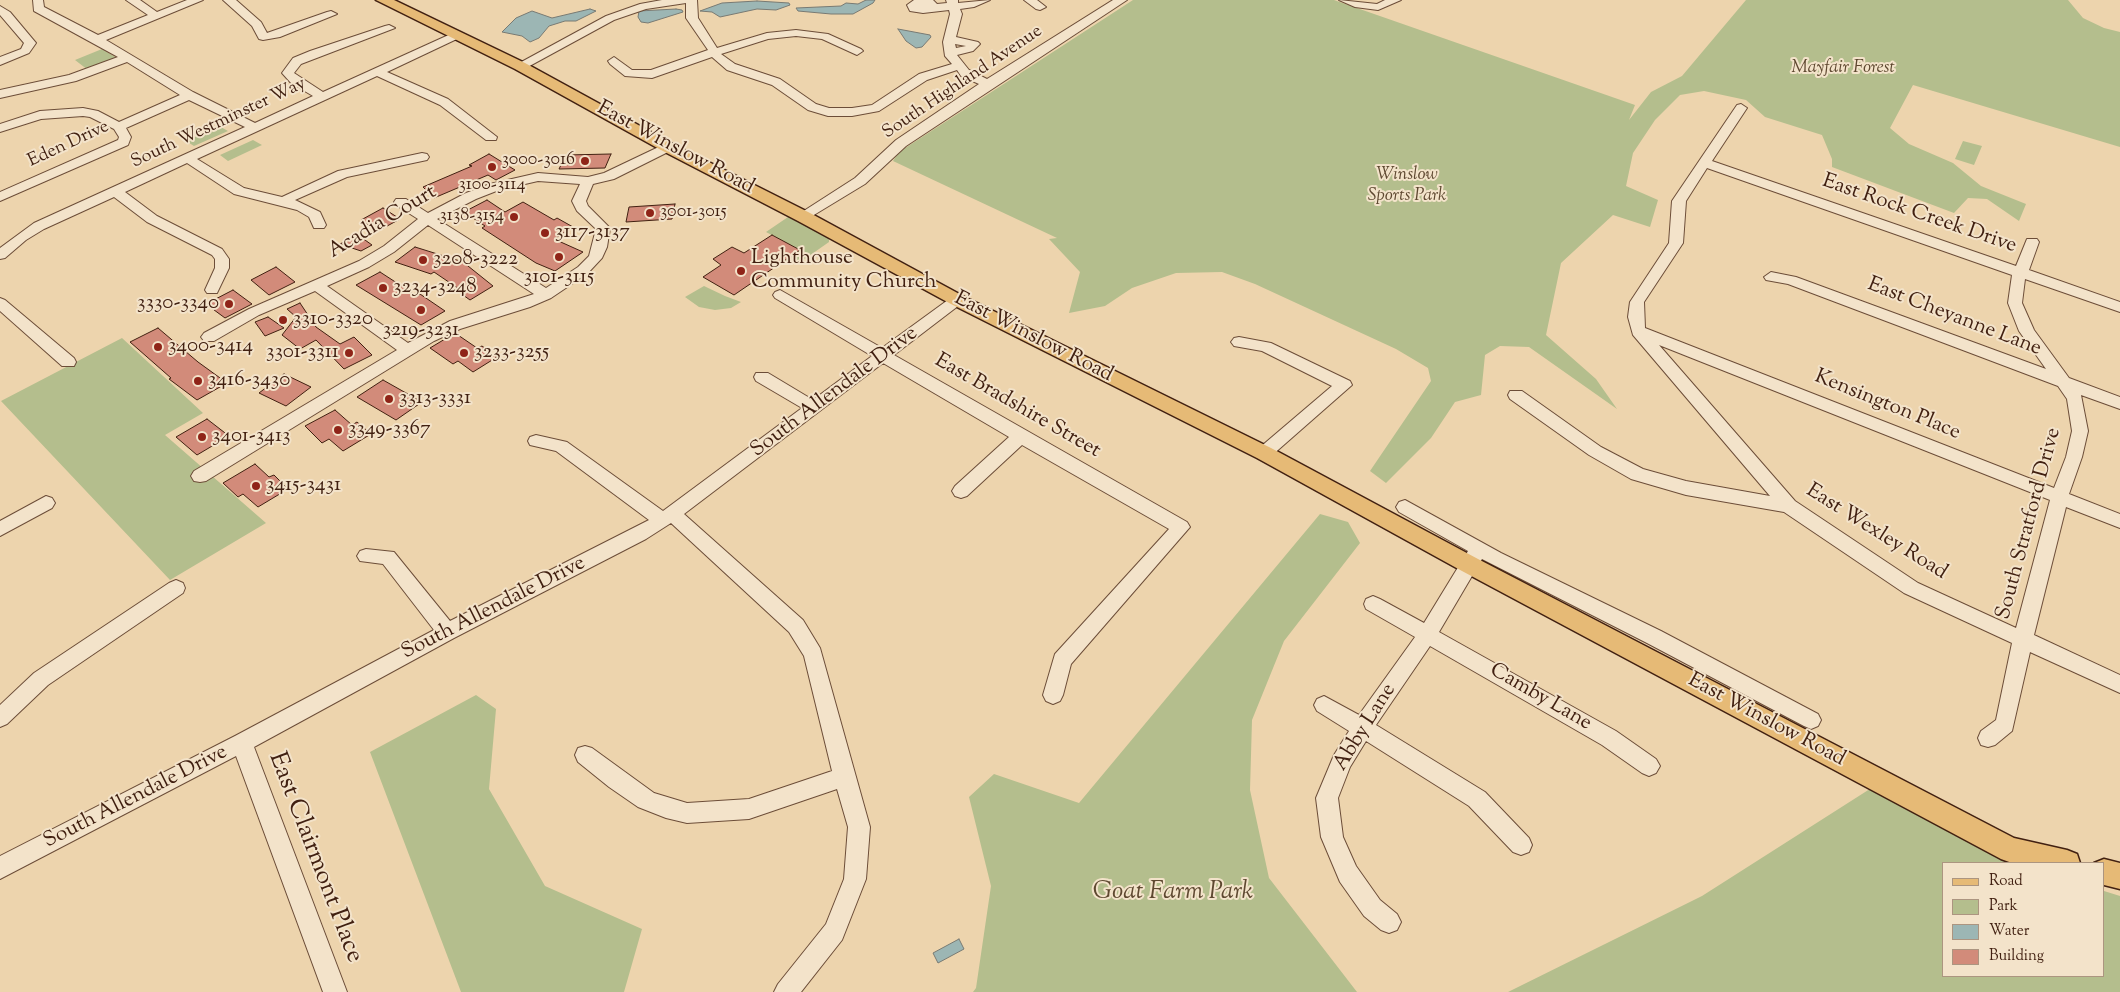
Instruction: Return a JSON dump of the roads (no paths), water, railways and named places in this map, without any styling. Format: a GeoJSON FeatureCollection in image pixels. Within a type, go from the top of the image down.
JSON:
{"type":"FeatureCollection","features":[{"type":"Feature","properties":{"kind":"main road","name":"East Winslow Road"},"geometry":{"type":"LineString","coordinates":[[384,0],[520,66],[667,147],[804,217],[957,300],[1474,556],[2010,850],[2063,862]]}},
{"type":"Feature","properties":{"kind":"street"},"geometry":{"type":"LineString","coordinates":[[132,0],[151,11],[154,17]]}},
{"type":"Feature","properties":{"kind":"street"},"geometry":{"type":"LineString","coordinates":[[97,39],[197,0]]}},
{"type":"Feature","properties":{"kind":"street"},"geometry":{"type":"LineString","coordinates":[[229,0],[256,24],[263,37],[276,35],[331,14]]}},
{"type":"Feature","properties":{"kind":"street"},"geometry":{"type":"LineString","coordinates":[[520,66],[610,18],[644,6],[684,0]]}},
{"type":"Feature","properties":{"kind":"street"},"geometry":{"type":"LineString","coordinates":[[690,0],[692,18],[713,54],[731,67],[776,82],[812,106],[834,112],[836,120],[849,123],[860,120],[863,111],[883,105],[924,77],[958,66]]}},
{"type":"Feature","properties":{"kind":"street"},"geometry":{"type":"LineString","coordinates":[[931,8],[954,3],[984,0]]}},
{"type":"Feature","properties":{"kind":"street"},"geometry":{"type":"LineString","coordinates":[[1030,0],[1040,7]]}},
{"type":"Feature","properties":{"kind":"street","name":"South Highland Avenue"},"geometry":{"type":"LineString","coordinates":[[804,217],[860,181],[901,143],[988,84],[1121,0]]}},
{"type":"Feature","properties":{"kind":"street"},"geometry":{"type":"LineString","coordinates":[[1345,0],[1359,5],[1378,7],[1395,0]]}},
{"type":"Feature","properties":{"kind":"street"},"geometry":{"type":"LineString","coordinates":[[38,1],[38,9],[97,39],[189,95],[256,128]]}},
{"type":"Feature","properties":{"kind":"street"},"geometry":{"type":"LineString","coordinates":[[954,3],[956,14],[950,39],[950,53],[965,73],[988,84]]}},
{"type":"Feature","properties":{"kind":"street"},"geometry":{"type":"LineString","coordinates":[[0,9],[30,44],[25,52],[0,61]]}},
{"type":"Feature","properties":{"kind":"street"},"geometry":{"type":"LineString","coordinates":[[323,98],[295,80],[288,73],[297,61],[314,53],[349,43],[389,28]]}},
{"type":"Feature","properties":{"kind":"street"},"geometry":{"type":"LineString","coordinates":[[614,61],[629,73],[646,75],[664,72],[692,59],[767,36],[796,32],[824,36],[857,52]]}},
{"type":"Feature","properties":{"kind":"street","name":"South Westminster Way"},"geometry":{"type":"LineString","coordinates":[[1,253],[38,226],[323,98],[457,35]]}},
{"type":"Feature","properties":{"kind":"street"},"geometry":{"type":"LineString","coordinates":[[950,39],[974,44],[969,49],[950,53]]}},
{"type":"Feature","properties":{"kind":"street"},"geometry":{"type":"LineString","coordinates":[[0,94],[72,78],[127,58]]}},
{"type":"Feature","properties":{"kind":"street"},"geometry":{"type":"LineString","coordinates":[[378,72],[444,102],[491,137]]}},
{"type":"Feature","properties":{"kind":"street","name":"Eden Drive"},"geometry":{"type":"LineString","coordinates":[[0,197],[123,142],[125,138],[120,127],[189,95]]}},
{"type":"Feature","properties":{"kind":"street"},"geometry":{"type":"LineString","coordinates":[[1638,331],[1636,317],[1637,302],[1676,244],[1679,202],[1741,108]]}},
{"type":"Feature","properties":{"kind":"street"},"geometry":{"type":"LineString","coordinates":[[0,128],[40,115],[83,112],[94,114],[120,127]]}},
{"type":"Feature","properties":{"kind":"street","name":"Acadia Court"},"geometry":{"type":"LineString","coordinates":[[209,337],[254,312],[318,286],[364,264],[389,249],[427,219],[471,196],[516,181],[538,177],[588,181],[609,176],[667,147]]}},
{"type":"Feature","properties":{"kind":"street"},"geometry":{"type":"LineString","coordinates":[[284,201],[343,174],[422,156]]}},
{"type":"Feature","properties":{"kind":"street"},"geometry":{"type":"LineString","coordinates":[[189,159],[239,191],[284,201],[315,215],[319,225]]}},
{"type":"Feature","properties":{"kind":"street","name":"East Rock Creek Drive"},"geometry":{"type":"LineString","coordinates":[[1705,163],[2120,307]]}},
{"type":"Feature","properties":{"kind":"street"},"geometry":{"type":"LineString","coordinates":[[200,476],[408,350],[455,326],[525,304],[546,295],[583,270],[595,258],[600,247],[603,228],[582,208],[579,201],[588,181]]}},
{"type":"Feature","properties":{"kind":"street"},"geometry":{"type":"LineString","coordinates":[[116,192],[152,219],[217,252],[222,259],[222,268],[212,290]]}},
{"type":"Feature","properties":{"kind":"street"},"geometry":{"type":"LineString","coordinates":[[401,202],[546,295]]}},
{"type":"Feature","properties":{"kind":"street","name":"South Stratford Drive"},"geometry":{"type":"LineString","coordinates":[[1988,738],[2004,725],[2023,639],[2059,498],[2074,457],[2080,431],[2075,398],[2027,330],[2015,303],[2020,273],[2032,242]]}},
{"type":"Feature","properties":{"kind":"street","name":"East Cheyanne Lane"},"geometry":{"type":"LineString","coordinates":[[1771,277],[1791,280],[2120,403]]}},
{"type":"Feature","properties":{"kind":"street"},"geometry":{"type":"LineString","coordinates":[[318,286],[408,350]]}},
{"type":"Feature","properties":{"kind":"street","name":"East Bradshire Street"},"geometry":{"type":"LineString","coordinates":[[780,295],[1181,527],[1062,660],[1053,695]]}},
{"type":"Feature","properties":{"kind":"street","name":"South Allendale Drive"},"geometry":{"type":"LineString","coordinates":[[0,868],[242,743],[448,632],[640,534],[667,517],[815,408],[957,300]]}},
{"type":"Feature","properties":{"kind":"street"},"geometry":{"type":"LineString","coordinates":[[0,303],[68,362]]}},
{"type":"Feature","properties":{"kind":"street","name":"Kensington Place"},"geometry":{"type":"LineString","coordinates":[[1638,331],[2120,521]]}},
{"type":"Feature","properties":{"kind":"street","name":"East Wexley Road"},"geometry":{"type":"LineString","coordinates":[[1638,331],[1789,506],[1846,547],[1911,588],[2120,684]]}},
{"type":"Feature","properties":{"kind":"street"},"geometry":{"type":"LineString","coordinates":[[1239,342],[1266,347],[1344,385],[1264,453]]}},
{"type":"Feature","properties":{"kind":"street"},"geometry":{"type":"LineString","coordinates":[[762,377],[815,408]]}},
{"type":"Feature","properties":{"kind":"street"},"geometry":{"type":"LineString","coordinates":[[1516,395],[1595,451],[1637,474],[1686,488],[1789,506]]}},
{"type":"Feature","properties":{"kind":"street"},"geometry":{"type":"LineString","coordinates":[[961,491],[1021,436]]}},
{"type":"Feature","properties":{"kind":"street"},"geometry":{"type":"LineString","coordinates":[[536,441],[561,446],[667,517],[796,626],[813,654],[844,777],[859,827],[856,879],[834,932],[786,992]]}},
{"type":"Feature","properties":{"kind":"street"},"geometry":{"type":"LineString","coordinates":[[0,529],[46,503]]}},
{"type":"Feature","properties":{"kind":"street","name":"East Winslow Road"},"geometry":{"type":"LineString","coordinates":[[1405,507],[1474,556],[1811,720]]}},
{"type":"Feature","properties":{"kind":"street"},"geometry":{"type":"LineString","coordinates":[[366,556],[388,557],[448,632]]}},
{"type":"Feature","properties":{"kind":"street","name":"Abby Lane"},"geometry":{"type":"LineString","coordinates":[[1389,922],[1372,908],[1348,874],[1332,837],[1327,798],[1341,762],[1363,726],[1428,634],[1474,556]]}},
{"type":"Feature","properties":{"kind":"street"},"geometry":{"type":"LineString","coordinates":[[0,718],[41,679],[176,588]]}},
{"type":"Feature","properties":{"kind":"street","name":"Camby Lane"},"geometry":{"type":"LineString","coordinates":[[1373,604],[1609,738],[1649,766]]}},
{"type":"Feature","properties":{"kind":"street"},"geometry":{"type":"LineString","coordinates":[[1324,705],[1363,726],[1477,799],[1521,845]]}},
{"type":"Feature","properties":{"kind":"street","name":"East Clairmont Place"},"geometry":{"type":"LineString","coordinates":[[242,743],[335,992]]}},
{"type":"Feature","properties":{"kind":"street"},"geometry":{"type":"LineString","coordinates":[[585,755],[616,780],[646,800],[666,808],[687,813],[729,812],[749,809],[844,777]]}},
{"type":"Feature","properties":{"kind":"water"},"geometry":{"type":"Polygon","coordinates":[[[866,0],[875,0],[853,14],[798,11],[796,8],[841,6],[846,3],[858,4],[866,0]]]}},
{"type":"Feature","properties":{"kind":"water"},"geometry":{"type":"Polygon","coordinates":[[[757,1],[789,3],[790,5],[776,10],[757,9],[720,17],[712,12],[700,11],[722,3],[757,1]]]}},
{"type":"Feature","properties":{"kind":"water"},"geometry":{"type":"Polygon","coordinates":[[[590,9],[596,11],[576,21],[565,21],[549,26],[539,38],[530,42],[522,36],[502,32],[516,18],[532,11],[552,18],[590,9]]]}},
{"type":"Feature","properties":{"kind":"water"},"geometry":{"type":"Polygon","coordinates":[[[676,9],[683,12],[648,23],[641,22],[638,17],[639,11],[676,9]]]}},
{"type":"Feature","properties":{"kind":"water"},"geometry":{"type":"Polygon","coordinates":[[[898,29],[930,35],[931,37],[922,47],[916,48],[906,41],[898,29]]]}},
{"type":"Feature","properties":{"kind":"water"},"geometry":{"type":"Polygon","coordinates":[[[959,939],[964,949],[938,963],[933,953],[959,939]]]}},
{"type":"Feature","properties":{"kind":"place","name":"3000-3016"},"geometry":{"type":"Point","coordinates":[585,161]}},
{"type":"Feature","properties":{"kind":"place","name":"3100-3114"},"geometry":{"type":"Point","coordinates":[492,167]}},
{"type":"Feature","properties":{"kind":"place","name":"3001-3015"},"geometry":{"type":"Point","coordinates":[650,213]}},
{"type":"Feature","properties":{"kind":"place","name":"3138-3154"},"geometry":{"type":"Point","coordinates":[514,217]}},
{"type":"Feature","properties":{"kind":"place","name":"3117-3137"},"geometry":{"type":"Point","coordinates":[545,233]}},
{"type":"Feature","properties":{"kind":"place","name":"3101-3115"},"geometry":{"type":"Point","coordinates":[559,257]}},
{"type":"Feature","properties":{"kind":"place","name":"3208-3222"},"geometry":{"type":"Point","coordinates":[423,260]}},
{"type":"Feature","properties":{"kind":"place","name":"Lighthouse Community Church"},"geometry":{"type":"Point","coordinates":[741,271]}},
{"type":"Feature","properties":{"kind":"place","name":"3234-3248"},"geometry":{"type":"Point","coordinates":[383,288]}},
{"type":"Feature","properties":{"kind":"place","name":"3330-3340"},"geometry":{"type":"Point","coordinates":[229,304]}},
{"type":"Feature","properties":{"kind":"place","name":"3219-3231"},"geometry":{"type":"Point","coordinates":[421,310]}},
{"type":"Feature","properties":{"kind":"place","name":"3310-3320"},"geometry":{"type":"Point","coordinates":[283,320]}},
{"type":"Feature","properties":{"kind":"place","name":"3400-3414"},"geometry":{"type":"Point","coordinates":[158,347]}},
{"type":"Feature","properties":{"kind":"place","name":"3301-3311"},"geometry":{"type":"Point","coordinates":[349,353]}},
{"type":"Feature","properties":{"kind":"place","name":"3233-3255"},"geometry":{"type":"Point","coordinates":[464,353]}},
{"type":"Feature","properties":{"kind":"place","name":"3416-3430"},"geometry":{"type":"Point","coordinates":[198,381]}},
{"type":"Feature","properties":{"kind":"place","name":"3313-3331"},"geometry":{"type":"Point","coordinates":[389,399]}},
{"type":"Feature","properties":{"kind":"place","name":"3349-3367"},"geometry":{"type":"Point","coordinates":[338,430]}},
{"type":"Feature","properties":{"kind":"place","name":"3401-3413"},"geometry":{"type":"Point","coordinates":[202,437]}},
{"type":"Feature","properties":{"kind":"place","name":"3415-3431"},"geometry":{"type":"Point","coordinates":[256,486]}},
{"type":"Feature","properties":{"kind":"park label","name":"Mayfair Forest"},"geometry":{"type":"Point","coordinates":[1843,69]}},
{"type":"Feature","properties":{"kind":"park label","name":"Winslow Sports Park"},"geometry":{"type":"Point","coordinates":[1407,186]}},
{"type":"Feature","properties":{"kind":"park label","name":"Goat Farm Park"},"geometry":{"type":"Point","coordinates":[1173,894]}}]}
